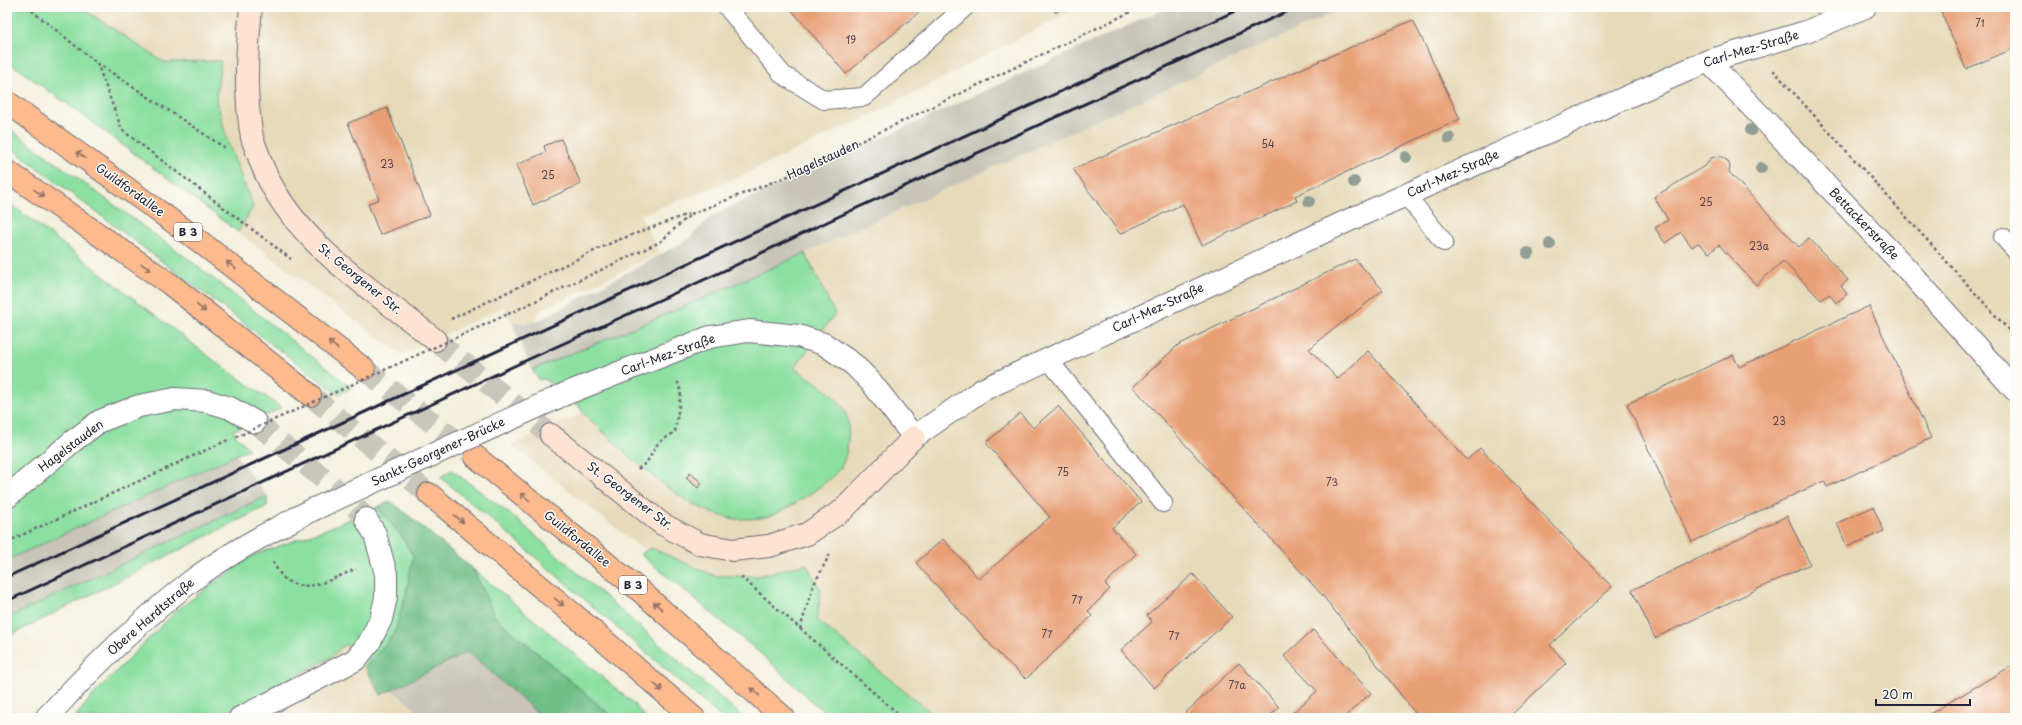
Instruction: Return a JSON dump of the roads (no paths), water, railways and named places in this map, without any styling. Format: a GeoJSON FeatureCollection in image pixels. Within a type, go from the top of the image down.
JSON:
{"type":"FeatureCollection","features":[{"type":"Feature","properties":{"kind":"highway","name":"Guildfordallee"},"geometry":{"type":"LineString","coordinates":[[7,102],[190,234],[364,369]]}},
{"type":"Feature","properties":{"kind":"highway"},"geometry":{"type":"LineString","coordinates":[[7,170],[170,284],[310,395]]}},
{"type":"Feature","properties":{"kind":"highway","name":"Guildfordallee"},"geometry":{"type":"LineString","coordinates":[[476,457],[638,589],[784,718]]}},
{"type":"Feature","properties":{"kind":"highway"},"geometry":{"type":"LineString","coordinates":[[429,494],[579,619],[694,718]]}},
{"type":"Feature","properties":{"kind":"street","name":"St. Georgener Str."},"geometry":{"type":"LineString","coordinates":[[250,7],[246,64],[248,98],[252,138],[266,174],[288,212],[318,247],[430,335]]}},
{"type":"Feature","properties":{"kind":"street","name":"Carl-Mez-Straße"},"geometry":{"type":"LineString","coordinates":[[565,394],[710,337],[749,331],[798,336],[824,344],[853,364],[871,382],[914,437],[982,390],[1406,195],[1708,61],[1806,32],[1865,7]]}},
{"type":"Feature","properties":{"kind":"street","name":"Bettackerstraße"},"geometry":{"type":"LineString","coordinates":[[1708,61],[1906,268],[2015,390]]}},
{"type":"Feature","properties":{"kind":"street","name":"Sankt-Georgener-Brücke"},"geometry":{"type":"LineString","coordinates":[[312,510],[565,394]]}},
{"type":"Feature","properties":{"kind":"street","name":"Hagelstauden"},"geometry":{"type":"LineString","coordinates":[[7,497],[73,441],[100,421],[139,406],[175,399],[208,401],[230,408],[255,422]]}},
{"type":"Feature","properties":{"kind":"street","name":"St. Georgener Str."},"geometry":{"type":"LineString","coordinates":[[552,435],[662,524],[700,544],[733,550],[769,546],[807,534],[843,510],[914,437]]}},
{"type":"Feature","properties":{"kind":"street","name":"Obere Hardtstraße"},"geometry":{"type":"LineString","coordinates":[[46,718],[90,671],[150,614],[195,579],[256,539],[312,510]]}},
{"type":"Feature","properties":{"kind":"street"},"geometry":{"type":"LineString","coordinates":[[240,718],[354,660],[369,643],[381,619],[386,596],[386,574],[375,534],[366,519]]}},
{"type":"Feature","properties":{"kind":"lane"},"geometry":{"type":"LineString","coordinates":[[727,7],[783,75],[824,100],[864,97],[965,7]]}},
{"type":"Feature","properties":{"kind":"lane"},"geometry":{"type":"LineString","coordinates":[[1406,195],[1444,242]]}},
{"type":"Feature","properties":{"kind":"lane"},"geometry":{"type":"LineString","coordinates":[[1048,359],[1163,503]]}},
{"type":"Feature","properties":{"kind":"tunnel"},"geometry":{"type":"LineString","coordinates":[[435,340],[551,435]]}},
{"type":"Feature","properties":{"kind":"tunnel"},"geometry":{"type":"LineString","coordinates":[[364,369],[472,454]]}},
{"type":"Feature","properties":{"kind":"tunnel"},"geometry":{"type":"LineString","coordinates":[[310,395],[429,494]]}},
{"type":"Feature","properties":{"kind":"tunnel"},"geometry":{"type":"LineString","coordinates":[[255,422],[350,501],[366,519]]}},
{"type":"Feature","properties":{"kind":"railway"},"geometry":{"type":"LineString","coordinates":[[7,577],[1244,7]]}},
{"type":"Feature","properties":{"kind":"railway"},"geometry":{"type":"LineString","coordinates":[[7,601],[846,213],[1297,7]]}}]}
